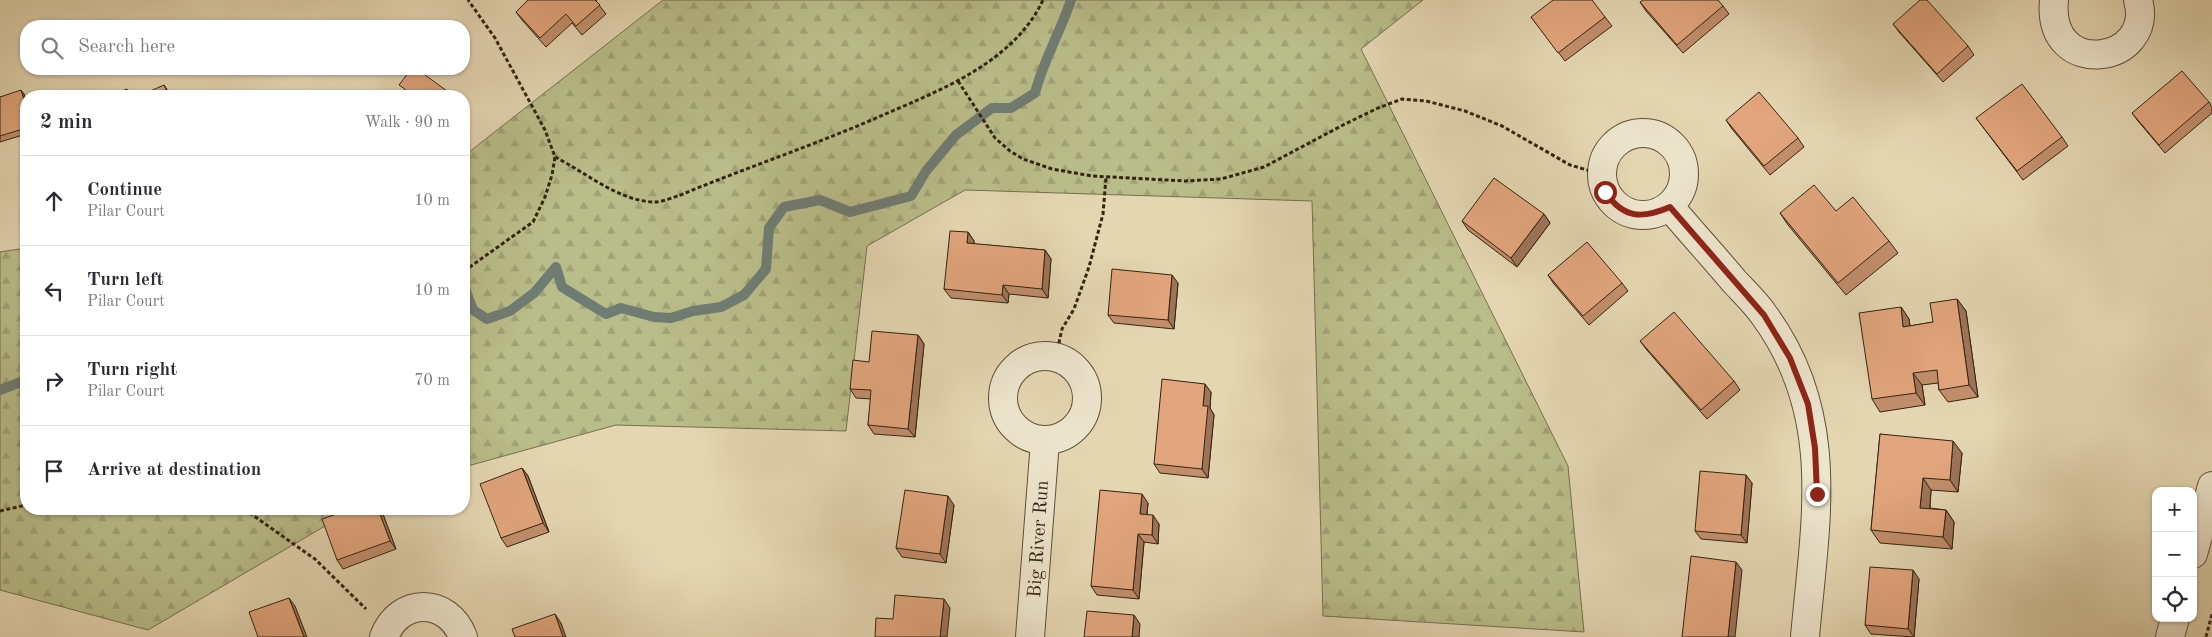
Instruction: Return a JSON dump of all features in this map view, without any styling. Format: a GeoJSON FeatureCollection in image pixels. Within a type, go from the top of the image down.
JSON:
{"type":"FeatureCollection","features":[{"type":"Feature","properties":{"kind":"street"},"geometry":{"type":"LineString","coordinates":[[2053,0],[2053,20],[2063,41],[2079,52],[2098,56],[2114,52],[2125,45],[2136,29],[2140,8],[2138,0]]}},
{"type":"Feature","properties":{"kind":"street"},"geometry":{"type":"LineString","coordinates":[[1632,134],[1656,134],[1672,144],[1680,155],[1685,174],[1682,192],[1670,207],[1650,216],[1627,213],[1612,202],[1605,192],[1601,174],[1605,156],[1616,143],[1632,134]]}},
{"type":"Feature","properties":{"kind":"street"},"geometry":{"type":"LineString","coordinates":[[1670,207],[1764,315],[1790,358],[1808,404],[1815,448],[1817,494],[1805,637]]}},
{"type":"Feature","properties":{"kind":"street"},"geometry":{"type":"LineString","coordinates":[[1039,355],[1056,356],[1075,368],[1083,378],[1088,399],[1082,419],[1066,435],[1044,441],[1024,435],[1012,426],[1004,410],[1002,396],[1007,377],[1018,364],[1039,355]]}},
{"type":"Feature","properties":{"kind":"street","name":"Big River Run"},"geometry":{"type":"LineString","coordinates":[[1030,637],[1044,441]]}},
{"type":"Feature","properties":{"kind":"street"},"geometry":{"type":"LineString","coordinates":[[2197,540],[2212,486]]}},
{"type":"Feature","properties":{"kind":"street"},"geometry":{"type":"LineString","coordinates":[[386,632],[397,616],[411,609],[425,607],[438,609],[450,616],[459,627],[463,637]]}},
{"type":"Feature","properties":{"kind":"street"},"geometry":{"type":"LineString","coordinates":[[2170,637],[2174,622]]}},
{"type":"Feature","properties":{"kind":"path"},"geometry":{"type":"LineString","coordinates":[[468,0],[495,38],[545,130],[554,157],[552,175],[533,222],[470,267]]}},
{"type":"Feature","properties":{"kind":"path"},"geometry":{"type":"LineString","coordinates":[[554,157],[578,168],[609,189],[636,199],[656,202],[678,196],[860,126],[958,81],[986,63],[1012,42],[1039,8],[1042,0]]}},
{"type":"Feature","properties":{"kind":"path"},"geometry":{"type":"LineString","coordinates":[[958,81],[995,138],[1010,151],[1023,159],[1052,169],[1106,177],[1185,181],[1221,179],[1264,167],[1352,120],[1402,99],[1426,101],[1465,111],[1502,126],[1570,165],[1601,174]]}},
{"type":"Feature","properties":{"kind":"path"},"geometry":{"type":"LineString","coordinates":[[1056,356],[1062,329],[1074,309],[1089,267],[1103,214],[1106,177]]}},
{"type":"Feature","properties":{"kind":"path"},"geometry":{"type":"LineString","coordinates":[[0,511],[20,506]]}},
{"type":"Feature","properties":{"kind":"path"},"geometry":{"type":"LineString","coordinates":[[253,515],[315,559],[386,632]]}},
{"type":"Feature","properties":{"kind":"path"},"geometry":{"type":"LineString","coordinates":[[2206,637],[2212,614]]}},
{"type":"Feature","properties":{"kind":"green space"},"geometry":{"type":"Polygon","coordinates":[[[663,0],[1423,0],[1361,49],[1568,466],[1584,632],[1323,616],[1312,201],[965,190],[867,246],[846,431],[616,425],[470,465],[470,151],[663,0]]]}},
{"type":"Feature","properties":{"kind":"green space"},"geometry":{"type":"Polygon","coordinates":[[[20,249],[20,515],[344,515],[148,630],[0,590],[0,252],[20,249]]]}},
{"type":"Feature","properties":{"kind":"building"},"geometry":{"type":"Polygon","coordinates":[[[528,0],[595,0],[600,5],[576,26],[566,14],[540,38],[516,12],[528,0]]]}},
{"type":"Feature","properties":{"kind":"building"},"geometry":{"type":"Polygon","coordinates":[[[1553,0],[1592,0],[1605,17],[1558,53],[1531,17],[1553,0]]]}},
{"type":"Feature","properties":{"kind":"building"},"geometry":{"type":"Polygon","coordinates":[[[1643,0],[1718,0],[1723,6],[1677,45],[1640,2],[1643,0]]]}},
{"type":"Feature","properties":{"kind":"building"},"geometry":{"type":"Polygon","coordinates":[[[1920,0],[1927,0],[1968,46],[1937,74],[1893,24],[1920,0]]]}},
{"type":"Feature","properties":{"kind":"building"},"geometry":{"type":"Polygon","coordinates":[[[2182,71],[2209,102],[2159,145],[2132,113],[2182,71]]]}},
{"type":"Feature","properties":{"kind":"building"},"geometry":{"type":"Polygon","coordinates":[[[406,75],[425,75],[446,90],[406,90],[399,85],[406,75]]]}},
{"type":"Feature","properties":{"kind":"building"},"geometry":{"type":"Polygon","coordinates":[[[2022,84],[2062,137],[2017,171],[1976,118],[2022,84]]]}},
{"type":"Feature","properties":{"kind":"building"},"geometry":{"type":"Polygon","coordinates":[[[164,85],[166,90],[153,90],[164,85]]]}},
{"type":"Feature","properties":{"kind":"building"},"geometry":{"type":"Polygon","coordinates":[[[20,90],[20,130],[0,136],[0,97],[20,90]]]}},
{"type":"Feature","properties":{"kind":"building"},"geometry":{"type":"Polygon","coordinates":[[[1759,92],[1798,138],[1764,166],[1726,120],[1759,92]]]}},
{"type":"Feature","properties":{"kind":"building"},"geometry":{"type":"Polygon","coordinates":[[[1494,178],[1544,214],[1511,258],[1462,221],[1494,178]]]}},
{"type":"Feature","properties":{"kind":"building"},"geometry":{"type":"Polygon","coordinates":[[[1814,185],[1836,211],[1853,197],[1889,241],[1838,283],[1780,213],[1814,185]]]}},
{"type":"Feature","properties":{"kind":"building"},"geometry":{"type":"Polygon","coordinates":[[[950,231],[968,232],[967,243],[1045,250],[1042,289],[1003,285],[1002,295],[944,289],[950,231]]]}},
{"type":"Feature","properties":{"kind":"building"},"geometry":{"type":"Polygon","coordinates":[[[1587,242],[1622,283],[1583,316],[1548,275],[1587,242]]]}},
{"type":"Feature","properties":{"kind":"building"},"geometry":{"type":"Polygon","coordinates":[[[1112,269],[1172,275],[1168,320],[1108,315],[1112,269]]]}},
{"type":"Feature","properties":{"kind":"building"},"geometry":{"type":"Polygon","coordinates":[[[1957,299],[1969,385],[1939,390],[1937,370],[1913,373],[1916,393],[1872,399],[1859,313],[1901,307],[1903,327],[1933,322],[1930,303],[1957,299]]]}},
{"type":"Feature","properties":{"kind":"building"},"geometry":{"type":"Polygon","coordinates":[[[1674,312],[1734,381],[1701,410],[1640,341],[1674,312]]]}},
{"type":"Feature","properties":{"kind":"building"},"geometry":{"type":"Polygon","coordinates":[[[872,331],[918,335],[908,429],[868,425],[871,390],[850,389],[853,360],[869,362],[872,331]]]}},
{"type":"Feature","properties":{"kind":"building"},"geometry":{"type":"Polygon","coordinates":[[[1162,379],[1205,384],[1203,406],[1208,406],[1202,469],[1154,464],[1162,379]]]}},
{"type":"Feature","properties":{"kind":"building"},"geometry":{"type":"Polygon","coordinates":[[[1880,434],[1953,441],[1950,480],[1923,478],[1920,508],[1946,510],[1943,537],[1871,530],[1880,434]]]}},
{"type":"Feature","properties":{"kind":"building"},"geometry":{"type":"Polygon","coordinates":[[[522,468],[543,523],[501,538],[480,484],[522,468]]]}},
{"type":"Feature","properties":{"kind":"building"},"geometry":{"type":"Polygon","coordinates":[[[1700,471],[1746,475],[1741,535],[1695,531],[1700,471]]]}},
{"type":"Feature","properties":{"kind":"building"},"geometry":{"type":"Polygon","coordinates":[[[905,490],[948,496],[940,554],[896,548],[905,490]]]}},
{"type":"Feature","properties":{"kind":"building"},"geometry":{"type":"Polygon","coordinates":[[[1100,490],[1142,494],[1140,514],[1153,515],[1152,535],[1138,534],[1133,590],[1091,586],[1100,490]]]}},
{"type":"Feature","properties":{"kind":"building"},"geometry":{"type":"Polygon","coordinates":[[[334,515],[380,515],[390,541],[337,560],[322,519],[334,515]]]}},
{"type":"Feature","properties":{"kind":"building"},"geometry":{"type":"Polygon","coordinates":[[[1691,556],[1736,562],[1728,637],[1682,637],[1691,556]]]}},
{"type":"Feature","properties":{"kind":"building"},"geometry":{"type":"Polygon","coordinates":[[[1870,567],[1913,570],[1908,629],[1865,625],[1870,567]]]}},
{"type":"Feature","properties":{"kind":"building"},"geometry":{"type":"Polygon","coordinates":[[[895,595],[944,599],[940,637],[875,637],[876,618],[893,619],[895,595]]]}},
{"type":"Feature","properties":{"kind":"building"},"geometry":{"type":"Polygon","coordinates":[[[289,598],[304,637],[258,637],[249,612],[289,598]]]}},
{"type":"Feature","properties":{"kind":"building"},"geometry":{"type":"Polygon","coordinates":[[[1087,611],[1134,615],[1132,637],[1084,637],[1087,611]]]}},
{"type":"Feature","properties":{"kind":"building"},"geometry":{"type":"Polygon","coordinates":[[[555,614],[563,637],[515,637],[512,629],[555,614]]]}},
{"type":"Feature","properties":{"kind":"waterway"},"geometry":{"type":"LineString","coordinates":[[470,302],[473,310],[487,319],[510,311],[534,293],[556,267],[562,287],[606,314],[621,308],[654,317],[671,318],[693,311],[721,307],[744,295],[766,269],[769,228],[784,207],[820,200],[850,212],[911,196],[926,171],[956,135],[992,108],[1011,108],[1035,93],[1071,0]]}},
{"type":"Feature","properties":{"kind":"waterway"},"geometry":{"type":"LineString","coordinates":[[0,390],[20,382]]}},
{"type":"Feature","properties":{"kind":"route"},"geometry":{"type":"LineString","coordinates":[[1605,192],[1612,202],[1627,213],[1650,216],[1670,207],[1764,315],[1790,358],[1808,404],[1815,448],[1817,494]]}}]}
